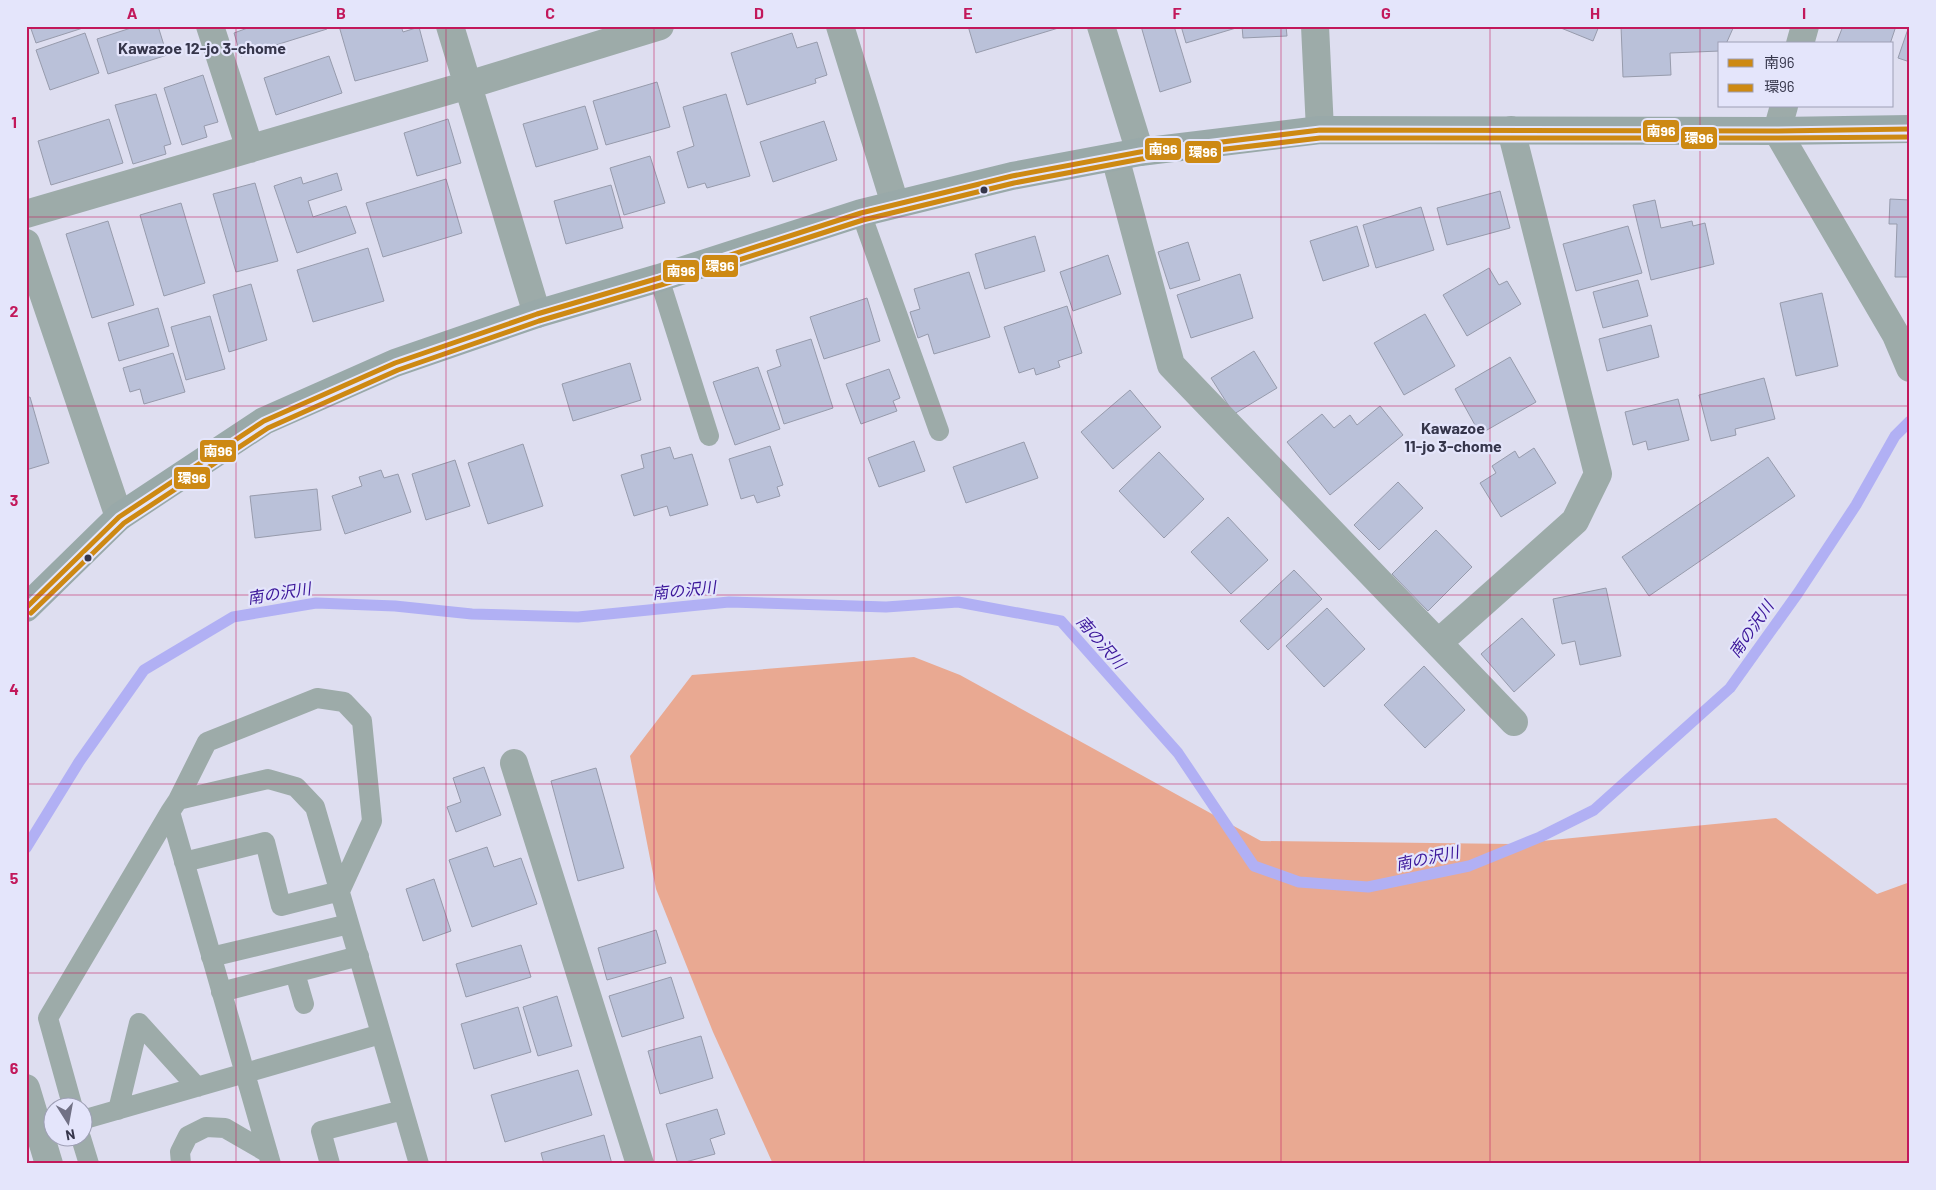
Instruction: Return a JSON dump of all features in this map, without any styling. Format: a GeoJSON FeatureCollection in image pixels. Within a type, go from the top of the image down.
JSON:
{"type":"FeatureCollection","features":[{"type":"Feature","properties":{"kind":"street"},"geometry":{"type":"LineString","coordinates":[[210,26],[250,149]]}},
{"type":"Feature","properties":{"kind":"street"},"geometry":{"type":"LineString","coordinates":[[450,26],[538,314]]}},
{"type":"Feature","properties":{"kind":"street"},"geometry":{"type":"LineString","coordinates":[[26,214],[468,85],[660,26]]}},
{"type":"Feature","properties":{"kind":"street"},"geometry":{"type":"LineString","coordinates":[[840,26],[895,204]]}},
{"type":"Feature","properties":{"kind":"street"},"geometry":{"type":"LineString","coordinates":[[1101,26],[1171,365],[1514,722]]}},
{"type":"Feature","properties":{"kind":"street"},"geometry":{"type":"LineString","coordinates":[[1315,26],[1320,130]]}},
{"type":"Feature","properties":{"kind":"street"},"geometry":{"type":"LineString","coordinates":[[1801,42],[1805,26]]}},
{"type":"Feature","properties":{"kind":"street"},"geometry":{"type":"LineString","coordinates":[[26,608],[119,517],[264,421],[395,363],[538,314],[660,278],[861,213],[895,204],[1012,176],[1127,155],[1320,130],[1510,130],[1781,119],[1910,129]]}},
{"type":"Feature","properties":{"kind":"street"},"geometry":{"type":"LineString","coordinates":[[1781,119],[1896,335],[1910,368]]}},
{"type":"Feature","properties":{"kind":"street"},"geometry":{"type":"LineString","coordinates":[[1438,643],[1575,521],[1598,474],[1510,130]]}},
{"type":"Feature","properties":{"kind":"street"},"geometry":{"type":"LineString","coordinates":[[26,243],[119,517]]}},
{"type":"Feature","properties":{"kind":"street"},"geometry":{"type":"LineString","coordinates":[[514,763],[640,1164]]}},
{"type":"Feature","properties":{"kind":"street"},"geometry":{"type":"LineString","coordinates":[[26,1088],[49,1164]]}},
{"type":"Feature","properties":{"kind":"lane"},"geometry":{"type":"LineString","coordinates":[[861,213],[939,431]]}},
{"type":"Feature","properties":{"kind":"lane"},"geometry":{"type":"LineString","coordinates":[[660,278],[709,436]]}},
{"type":"Feature","properties":{"kind":"lane"},"geometry":{"type":"LineString","coordinates":[[70,1098],[48,1018],[174,806],[207,742],[317,698],[344,702],[362,721],[372,821],[340,891]]}},
{"type":"Feature","properties":{"kind":"lane"},"geometry":{"type":"LineString","coordinates":[[174,806],[268,779],[296,787],[315,807],[419,1164]]}},
{"type":"Feature","properties":{"kind":"lane"},"geometry":{"type":"LineString","coordinates":[[174,806],[184,862],[269,1158]]}},
{"type":"Feature","properties":{"kind":"lane"},"geometry":{"type":"LineString","coordinates":[[184,862],[265,842],[281,906],[340,891]]}},
{"type":"Feature","properties":{"kind":"lane"},"geometry":{"type":"LineString","coordinates":[[211,957],[349,924]]}},
{"type":"Feature","properties":{"kind":"lane"},"geometry":{"type":"LineString","coordinates":[[221,992],[359,956]]}},
{"type":"Feature","properties":{"kind":"lane"},"geometry":{"type":"LineString","coordinates":[[295,973],[304,1004]]}},
{"type":"Feature","properties":{"kind":"lane"},"geometry":{"type":"LineString","coordinates":[[118,1110],[140,1023],[196,1087]]}},
{"type":"Feature","properties":{"kind":"lane"},"geometry":{"type":"LineString","coordinates":[[92,1117],[381,1034]]}},
{"type":"Feature","properties":{"kind":"lane"},"geometry":{"type":"LineString","coordinates":[[330,1164],[321,1130],[403,1110]]}},
{"type":"Feature","properties":{"kind":"lane"},"geometry":{"type":"LineString","coordinates":[[181,1164],[180,1152],[188,1136],[206,1127],[225,1128],[269,1158]]}},
{"type":"Feature","properties":{"kind":"lane"},"geometry":{"type":"LineString","coordinates":[[84,1148],[89,1164]]}},
{"type":"Feature","properties":{"kind":"shaded area"},"geometry":{"type":"Polygon","coordinates":[[[914,657],[960,675],[1261,841],[1512,844],[1776,818],[1877,894],[1910,882],[1910,1164],[773,1164],[713,1032],[656,889],[630,756],[692,675],[914,657]]]}},
{"type":"Feature","properties":{"kind":"building"},"geometry":{"type":"Polygon","coordinates":[[[30,26],[85,26],[86,27],[36,43],[30,26]]]}},
{"type":"Feature","properties":{"kind":"building"},"geometry":{"type":"Polygon","coordinates":[[[137,26],[158,26],[167,55],[108,74],[97,39],[137,26]]]}},
{"type":"Feature","properties":{"kind":"building"},"geometry":{"type":"Polygon","coordinates":[[[253,26],[326,26],[327,29],[241,56],[234,33],[253,26]]]}},
{"type":"Feature","properties":{"kind":"building"},"geometry":{"type":"Polygon","coordinates":[[[339,26],[401,26],[403,32],[419,27],[428,61],[355,81],[339,26]]]}},
{"type":"Feature","properties":{"kind":"building"},"geometry":{"type":"Polygon","coordinates":[[[968,26],[1065,26],[976,53],[968,26]]]}},
{"type":"Feature","properties":{"kind":"building"},"geometry":{"type":"Polygon","coordinates":[[[1141,26],[1174,26],[1191,82],[1160,92],[1141,26]]]}},
{"type":"Feature","properties":{"kind":"building"},"geometry":{"type":"Polygon","coordinates":[[[1181,26],[1235,26],[1236,28],[1186,43],[1181,26]]]}},
{"type":"Feature","properties":{"kind":"building"},"geometry":{"type":"Polygon","coordinates":[[[1242,26],[1286,26],[1287,36],[1243,38],[1242,26]]]}},
{"type":"Feature","properties":{"kind":"building"},"geometry":{"type":"Polygon","coordinates":[[[1556,26],[1599,26],[1593,41],[1556,26]]]}},
{"type":"Feature","properties":{"kind":"building"},"geometry":{"type":"Polygon","coordinates":[[[1621,26],[1734,26],[1727,42],[1718,42],[1718,51],[1670,53],[1671,75],[1623,77],[1621,26]]]}},
{"type":"Feature","properties":{"kind":"building"},"geometry":{"type":"Polygon","coordinates":[[[1843,26],[1896,26],[1891,42],[1837,42],[1843,26]]]}},
{"type":"Feature","properties":{"kind":"building"},"geometry":{"type":"Polygon","coordinates":[[[1910,26],[1910,62],[1898,58],[1910,26]]]}},
{"type":"Feature","properties":{"kind":"building"},"geometry":{"type":"Polygon","coordinates":[[[85,33],[99,73],[50,90],[36,50],[85,33]]]}},
{"type":"Feature","properties":{"kind":"building"},"geometry":{"type":"Polygon","coordinates":[[[792,33],[797,48],[817,42],[827,75],[815,79],[816,83],[747,105],[731,53],[792,33]]]}},
{"type":"Feature","properties":{"kind":"building"},"geometry":{"type":"Polygon","coordinates":[[[329,56],[342,93],[276,115],[264,78],[329,56]]]}},
{"type":"Feature","properties":{"kind":"building"},"geometry":{"type":"Polygon","coordinates":[[[203,75],[218,122],[204,126],[207,137],[182,145],[164,88],[203,75]]]}},
{"type":"Feature","properties":{"kind":"building"},"geometry":{"type":"Polygon","coordinates":[[[657,82],[670,127],[606,145],[593,101],[657,82]]]}},
{"type":"Feature","properties":{"kind":"building"},"geometry":{"type":"Polygon","coordinates":[[[156,94],[171,144],[164,146],[166,154],[133,164],[115,105],[156,94]]]}},
{"type":"Feature","properties":{"kind":"building"},"geometry":{"type":"Polygon","coordinates":[[[726,94],[750,176],[707,188],[705,183],[688,188],[677,152],[694,146],[683,107],[726,94]]]}},
{"type":"Feature","properties":{"kind":"building"},"geometry":{"type":"Polygon","coordinates":[[[585,106],[598,149],[536,167],[523,124],[585,106]]]}},
{"type":"Feature","properties":{"kind":"building"},"geometry":{"type":"Polygon","coordinates":[[[109,119],[123,163],[51,185],[38,141],[109,119]]]}},
{"type":"Feature","properties":{"kind":"building"},"geometry":{"type":"Polygon","coordinates":[[[448,119],[461,163],[417,176],[404,133],[448,119]]]}},
{"type":"Feature","properties":{"kind":"building"},"geometry":{"type":"Polygon","coordinates":[[[824,121],[837,160],[773,182],[760,142],[824,121]]]}},
{"type":"Feature","properties":{"kind":"building"},"geometry":{"type":"Polygon","coordinates":[[[650,156],[665,203],[624,215],[610,168],[650,156]]]}},
{"type":"Feature","properties":{"kind":"building"},"geometry":{"type":"Polygon","coordinates":[[[337,173],[342,190],[308,201],[313,217],[346,206],[356,233],[297,253],[274,186],[301,177],[303,184],[337,173]]]}},
{"type":"Feature","properties":{"kind":"building"},"geometry":{"type":"Polygon","coordinates":[[[446,179],[462,233],[383,257],[366,203],[446,179]]]}},
{"type":"Feature","properties":{"kind":"building"},"geometry":{"type":"Polygon","coordinates":[[[255,183],[278,261],[236,272],[213,194],[255,183]]]}},
{"type":"Feature","properties":{"kind":"building"},"geometry":{"type":"Polygon","coordinates":[[[611,185],[623,228],[566,244],[554,201],[611,185]]]}},
{"type":"Feature","properties":{"kind":"building"},"geometry":{"type":"Polygon","coordinates":[[[1500,191],[1510,228],[1447,245],[1437,208],[1500,191]]]}},
{"type":"Feature","properties":{"kind":"building"},"geometry":{"type":"Polygon","coordinates":[[[1890,199],[1910,200],[1910,277],[1895,277],[1897,224],[1889,224],[1890,199]]]}},
{"type":"Feature","properties":{"kind":"building"},"geometry":{"type":"Polygon","coordinates":[[[1655,200],[1661,228],[1692,221],[1693,226],[1705,223],[1714,264],[1651,280],[1633,205],[1655,200]]]}},
{"type":"Feature","properties":{"kind":"building"},"geometry":{"type":"Polygon","coordinates":[[[181,203],[205,283],[164,296],[140,215],[181,203]]]}},
{"type":"Feature","properties":{"kind":"building"},"geometry":{"type":"Polygon","coordinates":[[[1421,207],[1434,250],[1376,268],[1363,225],[1421,207]]]}},
{"type":"Feature","properties":{"kind":"building"},"geometry":{"type":"Polygon","coordinates":[[[108,221],[134,305],[92,318],[66,234],[108,221]]]}},
{"type":"Feature","properties":{"kind":"building"},"geometry":{"type":"Polygon","coordinates":[[[1357,226],[1369,266],[1323,281],[1310,241],[1357,226]]]}},
{"type":"Feature","properties":{"kind":"building"},"geometry":{"type":"Polygon","coordinates":[[[1628,226],[1642,273],[1576,291],[1563,244],[1628,226]]]}},
{"type":"Feature","properties":{"kind":"building"},"geometry":{"type":"Polygon","coordinates":[[[1035,236],[1045,271],[985,289],[975,254],[1035,236]]]}},
{"type":"Feature","properties":{"kind":"building"},"geometry":{"type":"Polygon","coordinates":[[[1188,242],[1200,280],[1170,289],[1158,252],[1188,242]]]}},
{"type":"Feature","properties":{"kind":"building"},"geometry":{"type":"Polygon","coordinates":[[[368,248],[384,301],[313,322],[297,270],[368,248]]]}},
{"type":"Feature","properties":{"kind":"building"},"geometry":{"type":"Polygon","coordinates":[[[1108,255],[1121,294],[1073,311],[1060,272],[1108,255]]]}},
{"type":"Feature","properties":{"kind":"building"},"geometry":{"type":"Polygon","coordinates":[[[1489,268],[1499,285],[1507,281],[1521,304],[1467,336],[1443,295],[1489,268]]]}},
{"type":"Feature","properties":{"kind":"building"},"geometry":{"type":"Polygon","coordinates":[[[969,272],[990,337],[934,354],[928,334],[918,338],[910,312],[920,309],[914,289],[969,272]]]}},
{"type":"Feature","properties":{"kind":"building"},"geometry":{"type":"Polygon","coordinates":[[[1240,274],[1253,318],[1191,338],[1177,295],[1240,274]]]}},
{"type":"Feature","properties":{"kind":"building"},"geometry":{"type":"Polygon","coordinates":[[[1638,280],[1648,316],[1603,328],[1593,292],[1638,280]]]}},
{"type":"Feature","properties":{"kind":"building"},"geometry":{"type":"Polygon","coordinates":[[[251,284],[267,340],[229,352],[213,295],[251,284]]]}},
{"type":"Feature","properties":{"kind":"building"},"geometry":{"type":"Polygon","coordinates":[[[1822,293],[1838,366],[1796,376],[1780,303],[1822,293]]]}},
{"type":"Feature","properties":{"kind":"building"},"geometry":{"type":"Polygon","coordinates":[[[867,298],[880,341],[824,359],[810,317],[867,298]]]}},
{"type":"Feature","properties":{"kind":"building"},"geometry":{"type":"Polygon","coordinates":[[[1067,306],[1082,353],[1058,361],[1060,367],[1036,375],[1034,368],[1019,373],[1004,327],[1067,306]]]}},
{"type":"Feature","properties":{"kind":"building"},"geometry":{"type":"Polygon","coordinates":[[[158,308],[169,346],[119,361],[108,323],[158,308]]]}},
{"type":"Feature","properties":{"kind":"building"},"geometry":{"type":"Polygon","coordinates":[[[1425,314],[1455,366],[1404,395],[1374,343],[1425,314]]]}},
{"type":"Feature","properties":{"kind":"building"},"geometry":{"type":"Polygon","coordinates":[[[210,316],[225,369],[186,380],[171,327],[210,316]]]}},
{"type":"Feature","properties":{"kind":"building"},"geometry":{"type":"Polygon","coordinates":[[[1651,325],[1659,357],[1607,371],[1599,339],[1651,325]]]}},
{"type":"Feature","properties":{"kind":"building"},"geometry":{"type":"Polygon","coordinates":[[[811,339],[833,408],[784,424],[767,371],[781,366],[776,350],[811,339]]]}},
{"type":"Feature","properties":{"kind":"building"},"geometry":{"type":"Polygon","coordinates":[[[1254,351],[1277,388],[1234,414],[1211,378],[1254,351]]]}},
{"type":"Feature","properties":{"kind":"building"},"geometry":{"type":"Polygon","coordinates":[[[173,353],[185,392],[144,404],[140,389],[130,392],[123,368],[173,353]]]}},
{"type":"Feature","properties":{"kind":"building"},"geometry":{"type":"Polygon","coordinates":[[[1510,357],[1536,402],[1480,434],[1455,389],[1510,357]]]}},
{"type":"Feature","properties":{"kind":"building"},"geometry":{"type":"Polygon","coordinates":[[[630,363],[641,400],[573,421],[562,384],[630,363]]]}},
{"type":"Feature","properties":{"kind":"building"},"geometry":{"type":"Polygon","coordinates":[[[758,367],[780,429],[735,445],[713,382],[758,367]]]}},
{"type":"Feature","properties":{"kind":"building"},"geometry":{"type":"Polygon","coordinates":[[[889,369],[900,398],[893,401],[897,411],[861,424],[846,384],[889,369]]]}},
{"type":"Feature","properties":{"kind":"building"},"geometry":{"type":"Polygon","coordinates":[[[1764,378],[1775,419],[1735,429],[1736,435],[1711,441],[1699,395],[1764,378]]]}},
{"type":"Feature","properties":{"kind":"building"},"geometry":{"type":"Polygon","coordinates":[[[1130,390],[1161,427],[1113,469],[1081,432],[1130,390]]]}},
{"type":"Feature","properties":{"kind":"building"},"geometry":{"type":"Polygon","coordinates":[[[30,397],[49,463],[26,470],[26,398],[30,397]]]}},
{"type":"Feature","properties":{"kind":"building"},"geometry":{"type":"Polygon","coordinates":[[[1678,399],[1689,440],[1648,450],[1646,441],[1633,445],[1625,412],[1678,399]]]}},
{"type":"Feature","properties":{"kind":"building"},"geometry":{"type":"Polygon","coordinates":[[[1380,406],[1403,435],[1330,495],[1287,442],[1322,414],[1334,428],[1350,415],[1357,425],[1380,406]]]}},
{"type":"Feature","properties":{"kind":"building"},"geometry":{"type":"Polygon","coordinates":[[[914,441],[925,471],[879,487],[868,458],[914,441]]]}},
{"type":"Feature","properties":{"kind":"building"},"geometry":{"type":"Polygon","coordinates":[[[1024,442],[1038,478],[966,503],[953,467],[1024,442]]]}},
{"type":"Feature","properties":{"kind":"building"},"geometry":{"type":"Polygon","coordinates":[[[523,444],[543,506],[488,524],[468,463],[523,444]]]}},
{"type":"Feature","properties":{"kind":"building"},"geometry":{"type":"Polygon","coordinates":[[[770,446],[783,485],[777,487],[780,496],[757,503],[754,495],[741,499],[729,459],[770,446]]]}},
{"type":"Feature","properties":{"kind":"building"},"geometry":{"type":"Polygon","coordinates":[[[670,447],[674,459],[692,454],[708,505],[670,516],[667,506],[634,516],[621,475],[644,468],[641,455],[670,447]]]}},
{"type":"Feature","properties":{"kind":"building"},"geometry":{"type":"Polygon","coordinates":[[[1534,448],[1556,483],[1501,517],[1480,483],[1496,473],[1492,466],[1515,451],[1519,458],[1534,448]]]}},
{"type":"Feature","properties":{"kind":"building"},"geometry":{"type":"Polygon","coordinates":[[[1159,452],[1204,499],[1164,538],[1119,491],[1159,452]]]}},
{"type":"Feature","properties":{"kind":"building"},"geometry":{"type":"Polygon","coordinates":[[[1768,457],[1795,496],[1649,596],[1622,557],[1768,457]]]}},
{"type":"Feature","properties":{"kind":"building"},"geometry":{"type":"Polygon","coordinates":[[[455,460],[470,506],[426,520],[412,474],[455,460]]]}},
{"type":"Feature","properties":{"kind":"building"},"geometry":{"type":"Polygon","coordinates":[[[381,470],[384,478],[398,474],[411,512],[345,534],[332,496],[362,486],[359,477],[381,470]]]}},
{"type":"Feature","properties":{"kind":"building"},"geometry":{"type":"Polygon","coordinates":[[[1398,482],[1423,508],[1379,550],[1354,525],[1398,482]]]}},
{"type":"Feature","properties":{"kind":"building"},"geometry":{"type":"Polygon","coordinates":[[[317,489],[321,530],[255,538],[250,496],[317,489]]]}},
{"type":"Feature","properties":{"kind":"building"},"geometry":{"type":"Polygon","coordinates":[[[1228,517],[1268,560],[1231,594],[1191,552],[1228,517]]]}},
{"type":"Feature","properties":{"kind":"building"},"geometry":{"type":"Polygon","coordinates":[[[1436,530],[1472,567],[1428,611],[1392,574],[1436,530]]]}},
{"type":"Feature","properties":{"kind":"building"},"geometry":{"type":"Polygon","coordinates":[[[1294,570],[1322,599],[1268,650],[1240,621],[1294,570]]]}},
{"type":"Feature","properties":{"kind":"building"},"geometry":{"type":"Polygon","coordinates":[[[1606,588],[1621,656],[1580,665],[1575,641],[1562,644],[1553,599],[1606,588]]]}},
{"type":"Feature","properties":{"kind":"building"},"geometry":{"type":"Polygon","coordinates":[[[1327,608],[1365,649],[1324,687],[1286,646],[1327,608]]]}},
{"type":"Feature","properties":{"kind":"building"},"geometry":{"type":"Polygon","coordinates":[[[1522,618],[1555,655],[1514,692],[1481,654],[1522,618]]]}},
{"type":"Feature","properties":{"kind":"building"},"geometry":{"type":"Polygon","coordinates":[[[1424,666],[1465,710],[1425,748],[1384,705],[1424,666]]]}},
{"type":"Feature","properties":{"kind":"building"},"geometry":{"type":"Polygon","coordinates":[[[484,767],[501,815],[456,832],[447,807],[461,802],[453,778],[484,767]]]}},
{"type":"Feature","properties":{"kind":"building"},"geometry":{"type":"Polygon","coordinates":[[[596,768],[624,868],[578,881],[551,781],[596,768]]]}},
{"type":"Feature","properties":{"kind":"building"},"geometry":{"type":"Polygon","coordinates":[[[487,847],[494,867],[521,858],[537,904],[472,927],[449,860],[487,847]]]}},
{"type":"Feature","properties":{"kind":"building"},"geometry":{"type":"Polygon","coordinates":[[[434,879],[451,931],[423,941],[406,889],[434,879]]]}},
{"type":"Feature","properties":{"kind":"building"},"geometry":{"type":"Polygon","coordinates":[[[656,930],[666,963],[607,980],[598,948],[656,930]]]}},
{"type":"Feature","properties":{"kind":"building"},"geometry":{"type":"Polygon","coordinates":[[[521,945],[531,977],[466,997],[456,964],[521,945]]]}},
{"type":"Feature","properties":{"kind":"building"},"geometry":{"type":"Polygon","coordinates":[[[671,977],[684,1018],[622,1037],[609,996],[671,977]]]}},
{"type":"Feature","properties":{"kind":"building"},"geometry":{"type":"Polygon","coordinates":[[[557,996],[572,1046],[538,1056],[523,1007],[557,996]]]}},
{"type":"Feature","properties":{"kind":"building"},"geometry":{"type":"Polygon","coordinates":[[[518,1007],[531,1052],[474,1069],[461,1024],[518,1007]]]}},
{"type":"Feature","properties":{"kind":"building"},"geometry":{"type":"Polygon","coordinates":[[[701,1036],[713,1078],[660,1094],[648,1051],[701,1036]]]}},
{"type":"Feature","properties":{"kind":"building"},"geometry":{"type":"Polygon","coordinates":[[[578,1070],[592,1115],[505,1142],[491,1095],[578,1070]]]}},
{"type":"Feature","properties":{"kind":"building"},"geometry":{"type":"Polygon","coordinates":[[[717,1109],[725,1134],[710,1139],[715,1154],[678,1164],[666,1124],[717,1109]]]}},
{"type":"Feature","properties":{"kind":"building"},"geometry":{"type":"Polygon","coordinates":[[[604,1135],[612,1164],[544,1164],[541,1153],[604,1135]]]}},
{"type":"Feature","properties":{"kind":"waterway","name":"南の沢川"},"geometry":{"type":"LineString","coordinates":[[26,848],[79,762],[144,670],[233,617],[316,603],[395,606],[472,614],[578,617],[729,602],[886,607],[958,602],[1061,621],[1178,753],[1254,866],[1299,882],[1368,887],[1469,866],[1540,837],[1594,810],[1730,688],[1798,593],[1856,505],[1895,436],[1910,421]]}},
{"type":"Feature","properties":{"kind":"transit line","name":"南96"},"geometry":{"type":"LineString","coordinates":[[26,608],[119,517],[264,421],[395,363],[537,314],[659,278],[861,213],[1012,176],[1140,152],[1320,130],[1777,131],[1910,129]]}},
{"type":"Feature","properties":{"kind":"transit line","name":"環96"},"geometry":{"type":"LineString","coordinates":[[31,613],[124,523],[268,428],[398,370],[539,321],[661,285],[863,220],[1014,183],[1141,159],[1320,138],[1910,137]]}},
{"type":"Feature","properties":{"kind":"district","name":"Kawazoe 12-jo 3-chome"},"geometry":{"type":"Point","coordinates":[202,48]}},
{"type":"Feature","properties":{"kind":"district","name":"Kawazoe 11-jo 3-chome"},"geometry":{"type":"Point","coordinates":[1453,437]}}]}
